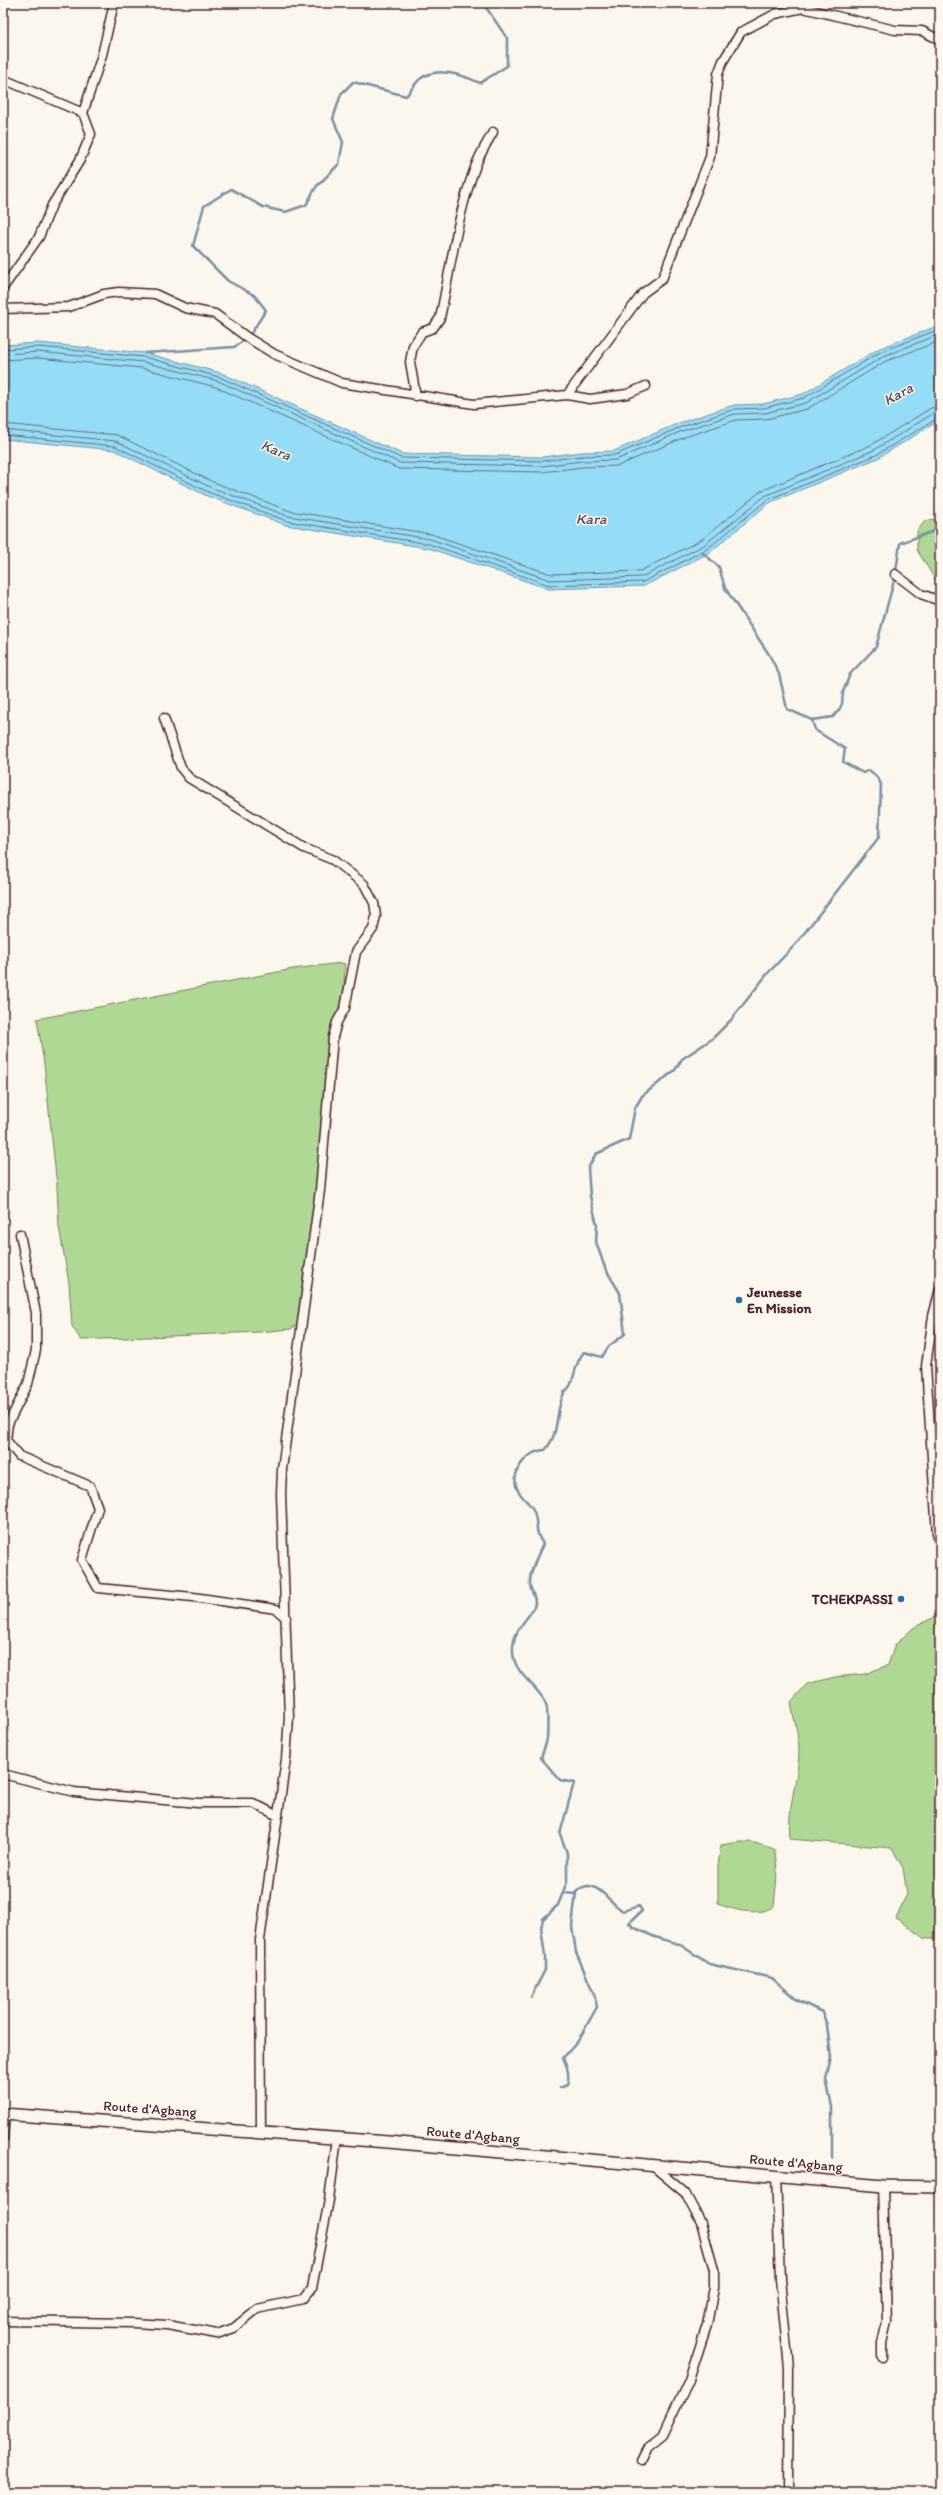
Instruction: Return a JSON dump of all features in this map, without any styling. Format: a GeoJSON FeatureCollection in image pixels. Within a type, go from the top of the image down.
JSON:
{"type":"FeatureCollection","features":[{"type":"Feature","properties":{"kind":"main road","name":"Route d'Agbang"},"geometry":{"type":"LineString","coordinates":[[4,2114],[337,2138],[883,2186],[940,2187]]}},
{"type":"Feature","properties":{"kind":"street"},"geometry":{"type":"LineString","coordinates":[[3,288],[39,238],[52,205],[80,160],[91,134],[83,113],[102,55],[114,3]]}},
{"type":"Feature","properties":{"kind":"street"},"geometry":{"type":"LineString","coordinates":[[567,395],[643,293],[662,279],[710,157],[718,74],[741,32],[775,14],[803,8],[895,30],[922,31],[940,40]]}},
{"type":"Feature","properties":{"kind":"street"},"geometry":{"type":"LineString","coordinates":[[3,79],[83,113]]}},
{"type":"Feature","properties":{"kind":"street"},"geometry":{"type":"LineString","coordinates":[[416,396],[410,362],[413,346],[422,332],[433,328],[440,318],[454,239],[476,165],[493,132]]}},
{"type":"Feature","properties":{"kind":"street"},"geometry":{"type":"LineString","coordinates":[[3,309],[69,307],[104,294],[118,292],[155,294],[185,308],[215,314],[248,338],[274,354],[342,383],[416,396],[474,404],[567,395],[590,399],[627,394],[646,386]]}},
{"type":"Feature","properties":{"kind":"street"},"geometry":{"type":"LineString","coordinates":[[895,574],[921,594],[940,601]]}},
{"type":"Feature","properties":{"kind":"street"},"geometry":{"type":"LineString","coordinates":[[164,718],[181,768],[189,778],[304,848],[333,860],[364,884],[374,903],[376,916],[373,929],[356,952],[345,1008],[337,1022],[333,1038],[319,1198],[282,1469],[281,1494],[289,1717],[286,1759],[260,1940],[261,2132]]}},
{"type":"Feature","properties":{"kind":"street"},"geometry":{"type":"LineString","coordinates":[[20,1234],[36,1313],[36,1350],[28,1384],[8,1424],[6,1440],[19,1456],[90,1486],[98,1508],[82,1560],[98,1588],[193,1597],[276,1609],[286,1618]]}},
{"type":"Feature","properties":{"kind":"street"},"geometry":{"type":"LineString","coordinates":[[940,1289],[933,1316],[926,1366],[937,1534],[940,1546]]}},
{"type":"Feature","properties":{"kind":"street"},"geometry":{"type":"LineString","coordinates":[[3,1774],[74,1792],[198,1803],[253,1803],[278,1816]]}},
{"type":"Feature","properties":{"kind":"street"},"geometry":{"type":"LineString","coordinates":[[3,2139],[4,2114]]}},
{"type":"Feature","properties":{"kind":"street"},"geometry":{"type":"LineString","coordinates":[[3,2321],[167,2325],[217,2334],[234,2328],[257,2309],[303,2299],[312,2288],[330,2200],[337,2138]]}},
{"type":"Feature","properties":{"kind":"street"},"geometry":{"type":"LineString","coordinates":[[642,2460],[649,2446],[663,2435],[688,2380],[707,2325],[714,2287],[714,2270],[701,2223],[685,2193],[654,2167]]}},
{"type":"Feature","properties":{"kind":"street"},"geometry":{"type":"LineString","coordinates":[[776,2176],[780,2279],[789,2369],[788,2492]]}},
{"type":"Feature","properties":{"kind":"street"},"geometry":{"type":"LineString","coordinates":[[882,2357],[882,2343],[887,2322],[883,2186]]}},
{"type":"Feature","properties":{"kind":"green space"},"geometry":{"type":"Polygon","coordinates":[[[940,518],[940,587],[917,550],[917,531],[925,521],[940,518]]]}},
{"type":"Feature","properties":{"kind":"green space"},"geometry":{"type":"Polygon","coordinates":[[[341,963],[345,964],[343,1005],[325,1099],[313,1222],[299,1323],[291,1329],[259,1332],[81,1340],[72,1326],[69,1283],[59,1227],[57,1186],[44,1064],[37,1019],[293,969],[341,963]]]}},
{"type":"Feature","properties":{"kind":"green space"},"geometry":{"type":"Polygon","coordinates":[[[940,1614],[940,1939],[925,1939],[896,1918],[907,1894],[903,1868],[892,1848],[790,1839],[789,1828],[791,1807],[799,1754],[791,1702],[807,1684],[835,1677],[865,1674],[888,1665],[895,1645],[913,1628],[940,1614]]]}},
{"type":"Feature","properties":{"kind":"green space"},"geometry":{"type":"Polygon","coordinates":[[[752,1842],[774,1849],[777,1870],[776,1891],[774,1906],[768,1909],[754,1912],[718,1904],[718,1865],[721,1845],[752,1842]]]}},
{"type":"Feature","properties":{"kind":"water","name":"Kara"},"geometry":{"type":"Polygon","coordinates":[[[940,325],[940,420],[878,458],[769,503],[709,553],[644,586],[549,589],[428,548],[286,525],[207,496],[114,450],[3,439],[3,345],[38,343],[145,353],[221,373],[402,454],[542,457],[582,452],[614,451],[679,423],[734,405],[763,404],[803,394],[880,348],[940,325]]]}},
{"type":"Feature","properties":{"kind":"waterway"},"geometry":{"type":"LineString","coordinates":[[145,353],[234,347],[248,338],[266,310],[254,295],[228,281],[193,246],[204,206],[231,189],[263,207],[285,212],[306,205],[316,187],[339,164],[343,142],[333,119],[341,94],[353,82],[406,96],[416,83],[427,75],[442,72],[450,73],[466,77],[480,83],[507,66],[507,38],[483,3]]}},
{"type":"Feature","properties":{"kind":"waterway"},"geometry":{"type":"LineString","coordinates":[[896,572],[900,543],[940,529]]}},
{"type":"Feature","properties":{"kind":"waterway"},"geometry":{"type":"LineString","coordinates":[[703,553],[719,567],[725,588],[770,656],[779,674],[787,709],[812,720],[833,717],[842,704],[843,692],[850,674],[876,647],[895,577]]}},
{"type":"Feature","properties":{"kind":"waterway"},"geometry":{"type":"LineString","coordinates":[[531,1997],[545,1970],[545,1956],[541,1928],[543,1919],[558,1905],[567,1882],[567,1853],[560,1834],[574,1783],[560,1780],[541,1758],[547,1740],[547,1707],[538,1691],[518,1668],[513,1653],[513,1644],[519,1628],[534,1607],[535,1600],[530,1586],[530,1579],[534,1564],[543,1544],[538,1533],[534,1511],[519,1492],[515,1478],[521,1464],[532,1454],[545,1450],[550,1443],[555,1429],[561,1400],[564,1393],[570,1386],[577,1364],[584,1352],[602,1357],[609,1346],[625,1334],[620,1293],[605,1268],[596,1242],[597,1225],[590,1196],[588,1168],[596,1154],[629,1139],[635,1108],[642,1096],[675,1070],[682,1059],[712,1039],[731,1020],[768,973],[795,945],[879,837],[881,784],[876,776],[869,770],[863,773],[843,762],[845,749],[815,730],[812,720]]}},
{"type":"Feature","properties":{"kind":"waterway"},"geometry":{"type":"LineString","coordinates":[[564,1893],[574,1894],[581,1888],[588,1886],[594,1887],[623,1911],[639,1906],[642,1911],[629,1923],[633,1927],[655,1937],[679,1944],[709,1964],[772,1978],[797,2000],[822,2012],[827,2025],[831,2058],[826,2079],[832,2107],[832,2158]]}},
{"type":"Feature","properties":{"kind":"waterway"},"geometry":{"type":"LineString","coordinates":[[560,2088],[567,2085],[568,2078],[567,2068],[563,2058],[578,2041],[597,2007],[594,1994],[576,1952],[572,1926],[576,1893]]}},
{"type":"Feature","properties":{"kind":"place","name":"Jeunesse En Mission"},"geometry":{"type":"Point","coordinates":[739,1300]}},
{"type":"Feature","properties":{"kind":"place","name":"TCHEKPASSI"},"geometry":{"type":"Point","coordinates":[901,1599]}}]}
